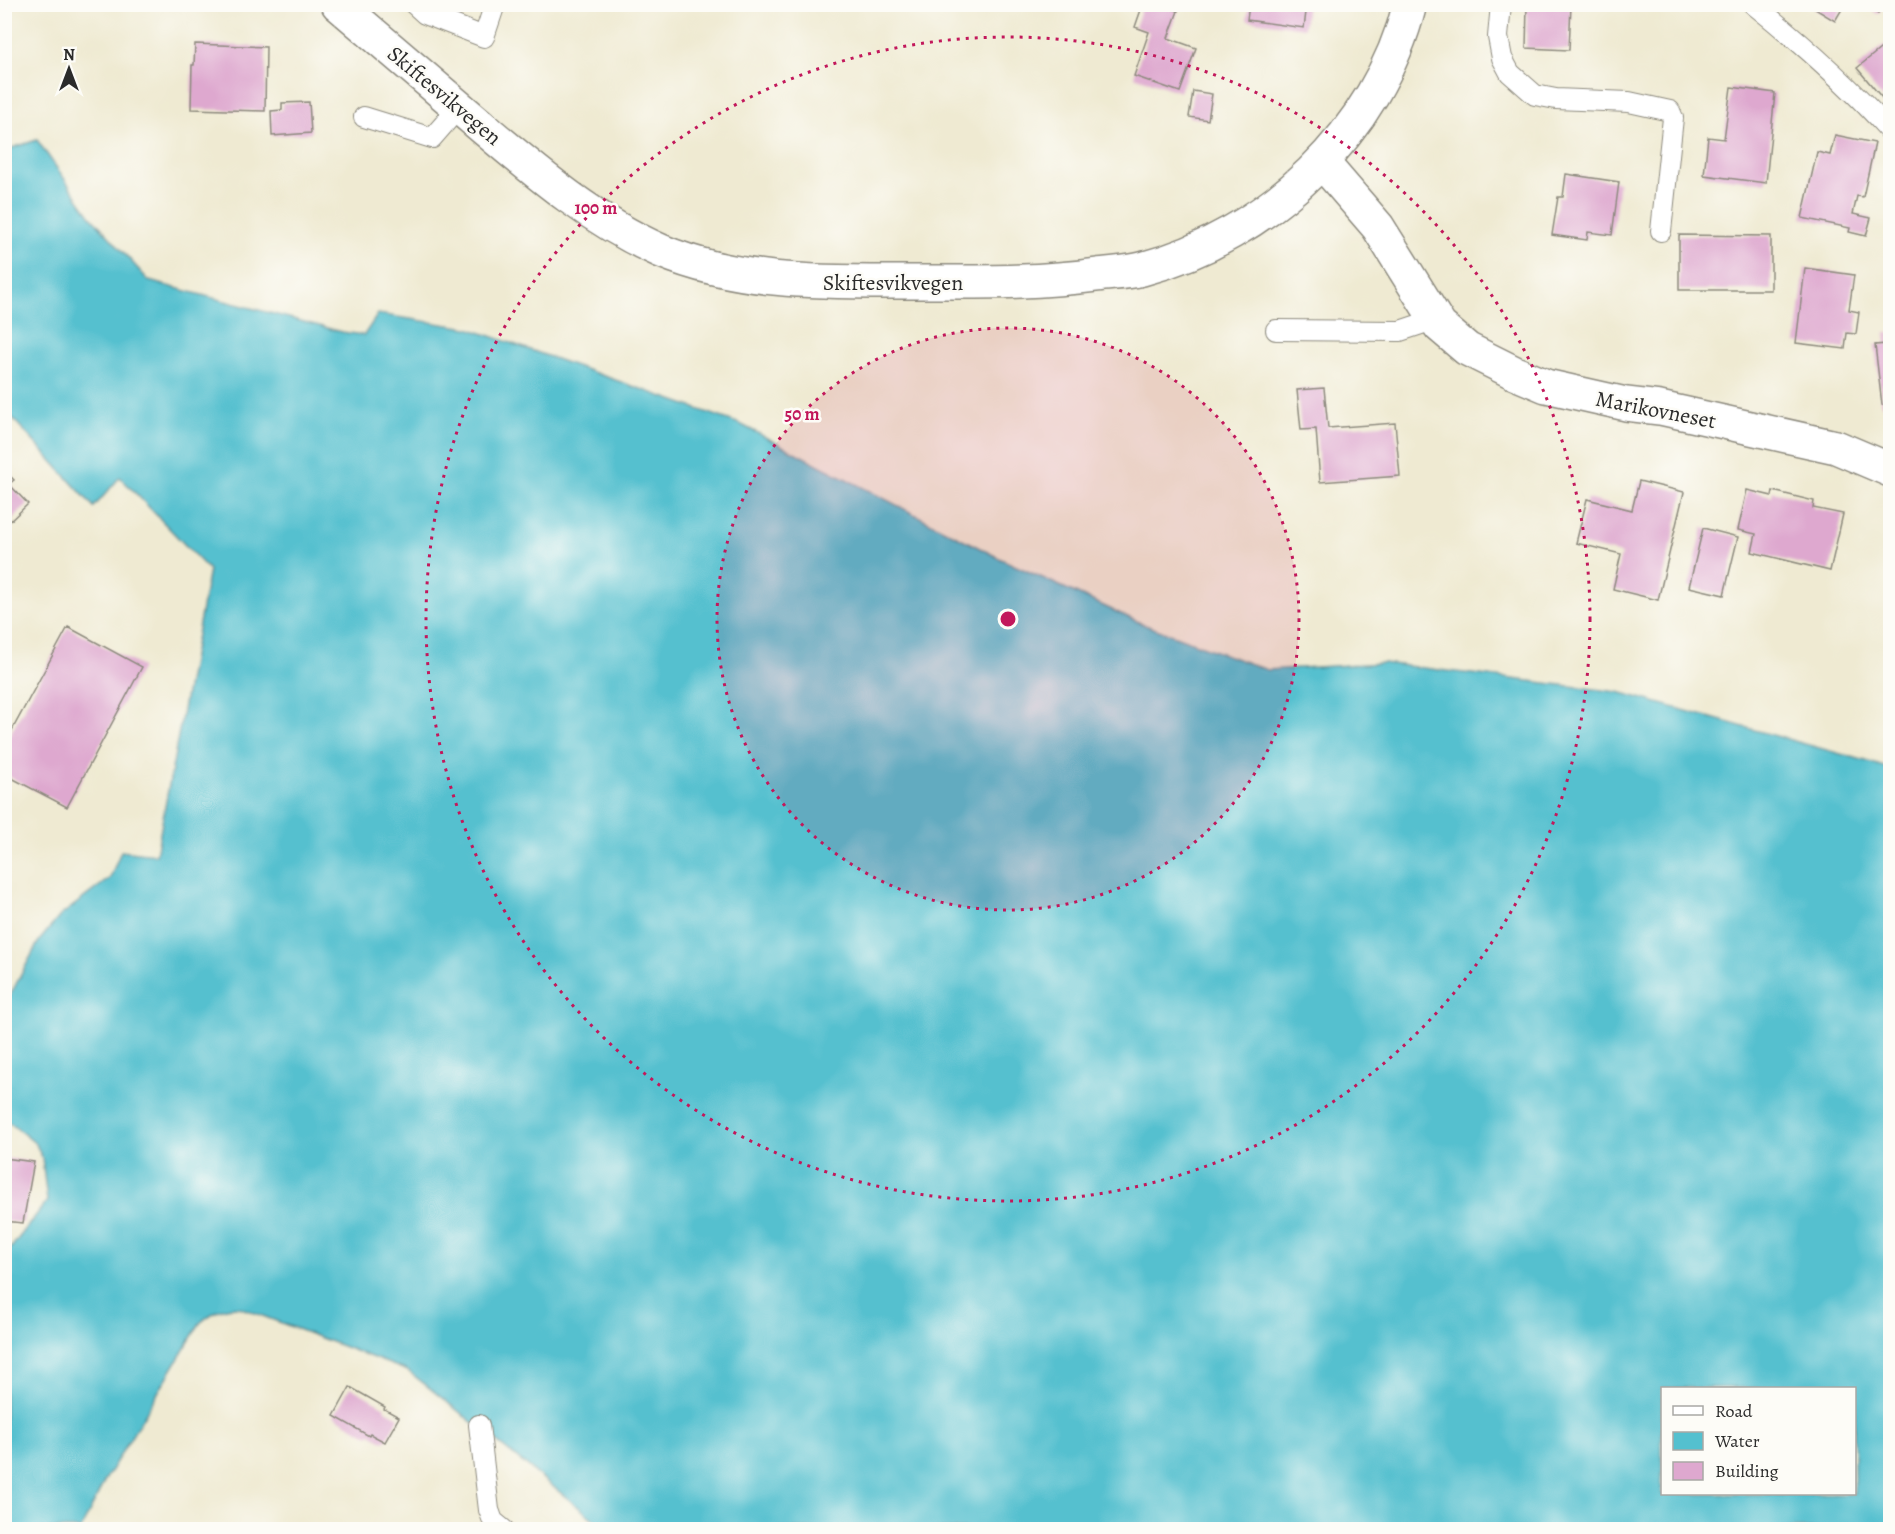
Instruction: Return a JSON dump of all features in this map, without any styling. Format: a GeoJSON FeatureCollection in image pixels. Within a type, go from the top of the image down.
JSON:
{"type":"FeatureCollection","features":[{"type":"Feature","properties":{"kind":"main road","name":"Skiftesvikvegen"},"geometry":{"type":"LineString","coordinates":[[339,4],[553,187],[612,227],[663,251],[717,269],[772,279],[829,282],[1049,281],[1140,270],[1190,253],[1237,229],[1280,200],[1322,162],[1360,114],[1387,68],[1410,4]]}},
{"type":"Feature","properties":{"kind":"main road","name":"Marikovneset"},"geometry":{"type":"LineString","coordinates":[[1322,162],[1378,227],[1440,326],[1467,349],[1546,386],[1626,404],[1660,408],[1836,447],[1890,470]]}},
{"type":"Feature","properties":{"kind":"lane"},"geometry":{"type":"LineString","coordinates":[[414,4],[425,14],[484,37],[495,4]]}},
{"type":"Feature","properties":{"kind":"lane"},"geometry":{"type":"LineString","coordinates":[[1501,4],[1498,37],[1502,58],[1510,73],[1535,95],[1556,99],[1629,102],[1670,111],[1673,118],[1661,231]]}},
{"type":"Feature","properties":{"kind":"lane"},"geometry":{"type":"LineString","coordinates":[[1753,4],[1800,41],[1858,96],[1890,131]]}},
{"type":"Feature","properties":{"kind":"lane"},"geometry":{"type":"LineString","coordinates":[[364,117],[432,138],[459,107]]}},
{"type":"Feature","properties":{"kind":"lane"},"geometry":{"type":"LineString","coordinates":[[1276,330],[1400,330],[1436,319]]}},
{"type":"Feature","properties":{"kind":"lane"},"geometry":{"type":"LineString","coordinates":[[478,1425],[489,1510],[493,1521],[504,1530]]}},
{"type":"Feature","properties":{"kind":"water"},"geometry":{"type":"Polygon","coordinates":[[[37,140],[90,215],[149,281],[342,332],[364,335],[378,314],[468,328],[740,424],[1001,559],[1145,625],[1267,670],[1383,663],[1618,692],[1890,769],[1890,1529],[606,1529],[408,1371],[239,1307],[233,1307],[218,1310],[200,1323],[105,1480],[81,1529],[5,1529],[4,1257],[47,1201],[42,1158],[36,1144],[5,1119],[5,1005],[39,941],[60,916],[110,878],[121,851],[156,855],[209,570],[120,477],[94,507],[5,410],[5,141],[9,149],[37,140]]]}},
{"type":"Feature","properties":{"kind":"building"},"geometry":{"type":"Polygon","coordinates":[[[1143,4],[1161,4],[1178,11],[1168,38],[1196,48],[1180,92],[1134,76],[1149,32],[1135,27],[1143,4]]]}},
{"type":"Feature","properties":{"kind":"building"},"geometry":{"type":"Polygon","coordinates":[[[1249,4],[1307,4],[1304,28],[1247,20],[1249,4]]]}},
{"type":"Feature","properties":{"kind":"building"},"geometry":{"type":"Polygon","coordinates":[[[1807,4],[1845,4],[1835,21],[1807,4]]]}},
{"type":"Feature","properties":{"kind":"building"},"geometry":{"type":"Polygon","coordinates":[[[1862,4],[1884,4],[1878,14],[1862,4]]]}},
{"type":"Feature","properties":{"kind":"building"},"geometry":{"type":"Polygon","coordinates":[[[1527,5],[1571,5],[1569,50],[1526,48],[1527,5]]]}},
{"type":"Feature","properties":{"kind":"building"},"geometry":{"type":"Polygon","coordinates":[[[195,44],[266,47],[265,111],[191,109],[195,44]]]}},
{"type":"Feature","properties":{"kind":"building"},"geometry":{"type":"Polygon","coordinates":[[[1886,44],[1890,50],[1890,94],[1883,99],[1857,68],[1886,44]]]}},
{"type":"Feature","properties":{"kind":"building"},"geometry":{"type":"Polygon","coordinates":[[[1731,87],[1775,93],[1766,183],[1704,175],[1708,137],[1724,139],[1731,87]]]}},
{"type":"Feature","properties":{"kind":"building"},"geometry":{"type":"Polygon","coordinates":[[[1193,91],[1212,94],[1208,120],[1189,117],[1193,91]]]}},
{"type":"Feature","properties":{"kind":"building"},"geometry":{"type":"Polygon","coordinates":[[[309,102],[311,133],[272,136],[271,111],[282,110],[282,103],[309,102]]]}},
{"type":"Feature","properties":{"kind":"building"},"geometry":{"type":"Polygon","coordinates":[[[1835,135],[1875,143],[1863,197],[1857,196],[1853,214],[1871,218],[1866,236],[1849,232],[1850,228],[1802,218],[1817,152],[1830,155],[1835,135]]]}},
{"type":"Feature","properties":{"kind":"building"},"geometry":{"type":"Polygon","coordinates":[[[1566,174],[1619,182],[1612,235],[1588,232],[1587,240],[1552,235],[1558,197],[1563,197],[1566,174]]]}},
{"type":"Feature","properties":{"kind":"building"},"geometry":{"type":"Polygon","coordinates":[[[1679,235],[1771,236],[1771,290],[1679,290],[1679,235]]]}},
{"type":"Feature","properties":{"kind":"building"},"geometry":{"type":"Polygon","coordinates":[[[1805,268],[1854,275],[1849,310],[1859,312],[1856,334],[1847,333],[1845,349],[1796,343],[1805,268]]]}},
{"type":"Feature","properties":{"kind":"building"},"geometry":{"type":"Polygon","coordinates":[[[1885,333],[1890,333],[1890,405],[1882,405],[1875,345],[1886,344],[1885,333]]]}},
{"type":"Feature","properties":{"kind":"building"},"geometry":{"type":"Polygon","coordinates":[[[1324,388],[1328,428],[1395,423],[1400,476],[1320,482],[1316,429],[1301,430],[1297,390],[1324,388]]]}},
{"type":"Feature","properties":{"kind":"building"},"geometry":{"type":"Polygon","coordinates":[[[4,470],[14,480],[9,484],[28,504],[4,527],[4,470]]]}},
{"type":"Feature","properties":{"kind":"building"},"geometry":{"type":"Polygon","coordinates":[[[1639,481],[1684,492],[1658,600],[1613,589],[1621,554],[1576,543],[1587,499],[1632,510],[1639,481]]]}},
{"type":"Feature","properties":{"kind":"building"},"geometry":{"type":"Polygon","coordinates":[[[1747,490],[1772,496],[1773,491],[1814,501],[1813,508],[1843,514],[1830,571],[1752,552],[1756,534],[1738,530],[1747,490]]]}},
{"type":"Feature","properties":{"kind":"building"},"geometry":{"type":"Polygon","coordinates":[[[1703,528],[1738,537],[1724,595],[1689,587],[1703,528]]]}},
{"type":"Feature","properties":{"kind":"building"},"geometry":{"type":"Polygon","coordinates":[[[68,627],[142,667],[67,807],[4,774],[4,745],[68,627]]]}},
{"type":"Feature","properties":{"kind":"building"},"geometry":{"type":"Polygon","coordinates":[[[4,1158],[34,1162],[23,1223],[4,1221],[4,1158]]]}},
{"type":"Feature","properties":{"kind":"building"},"geometry":{"type":"Polygon","coordinates":[[[350,1387],[399,1417],[385,1442],[370,1434],[369,1436],[334,1416],[350,1387]]]}}]}
